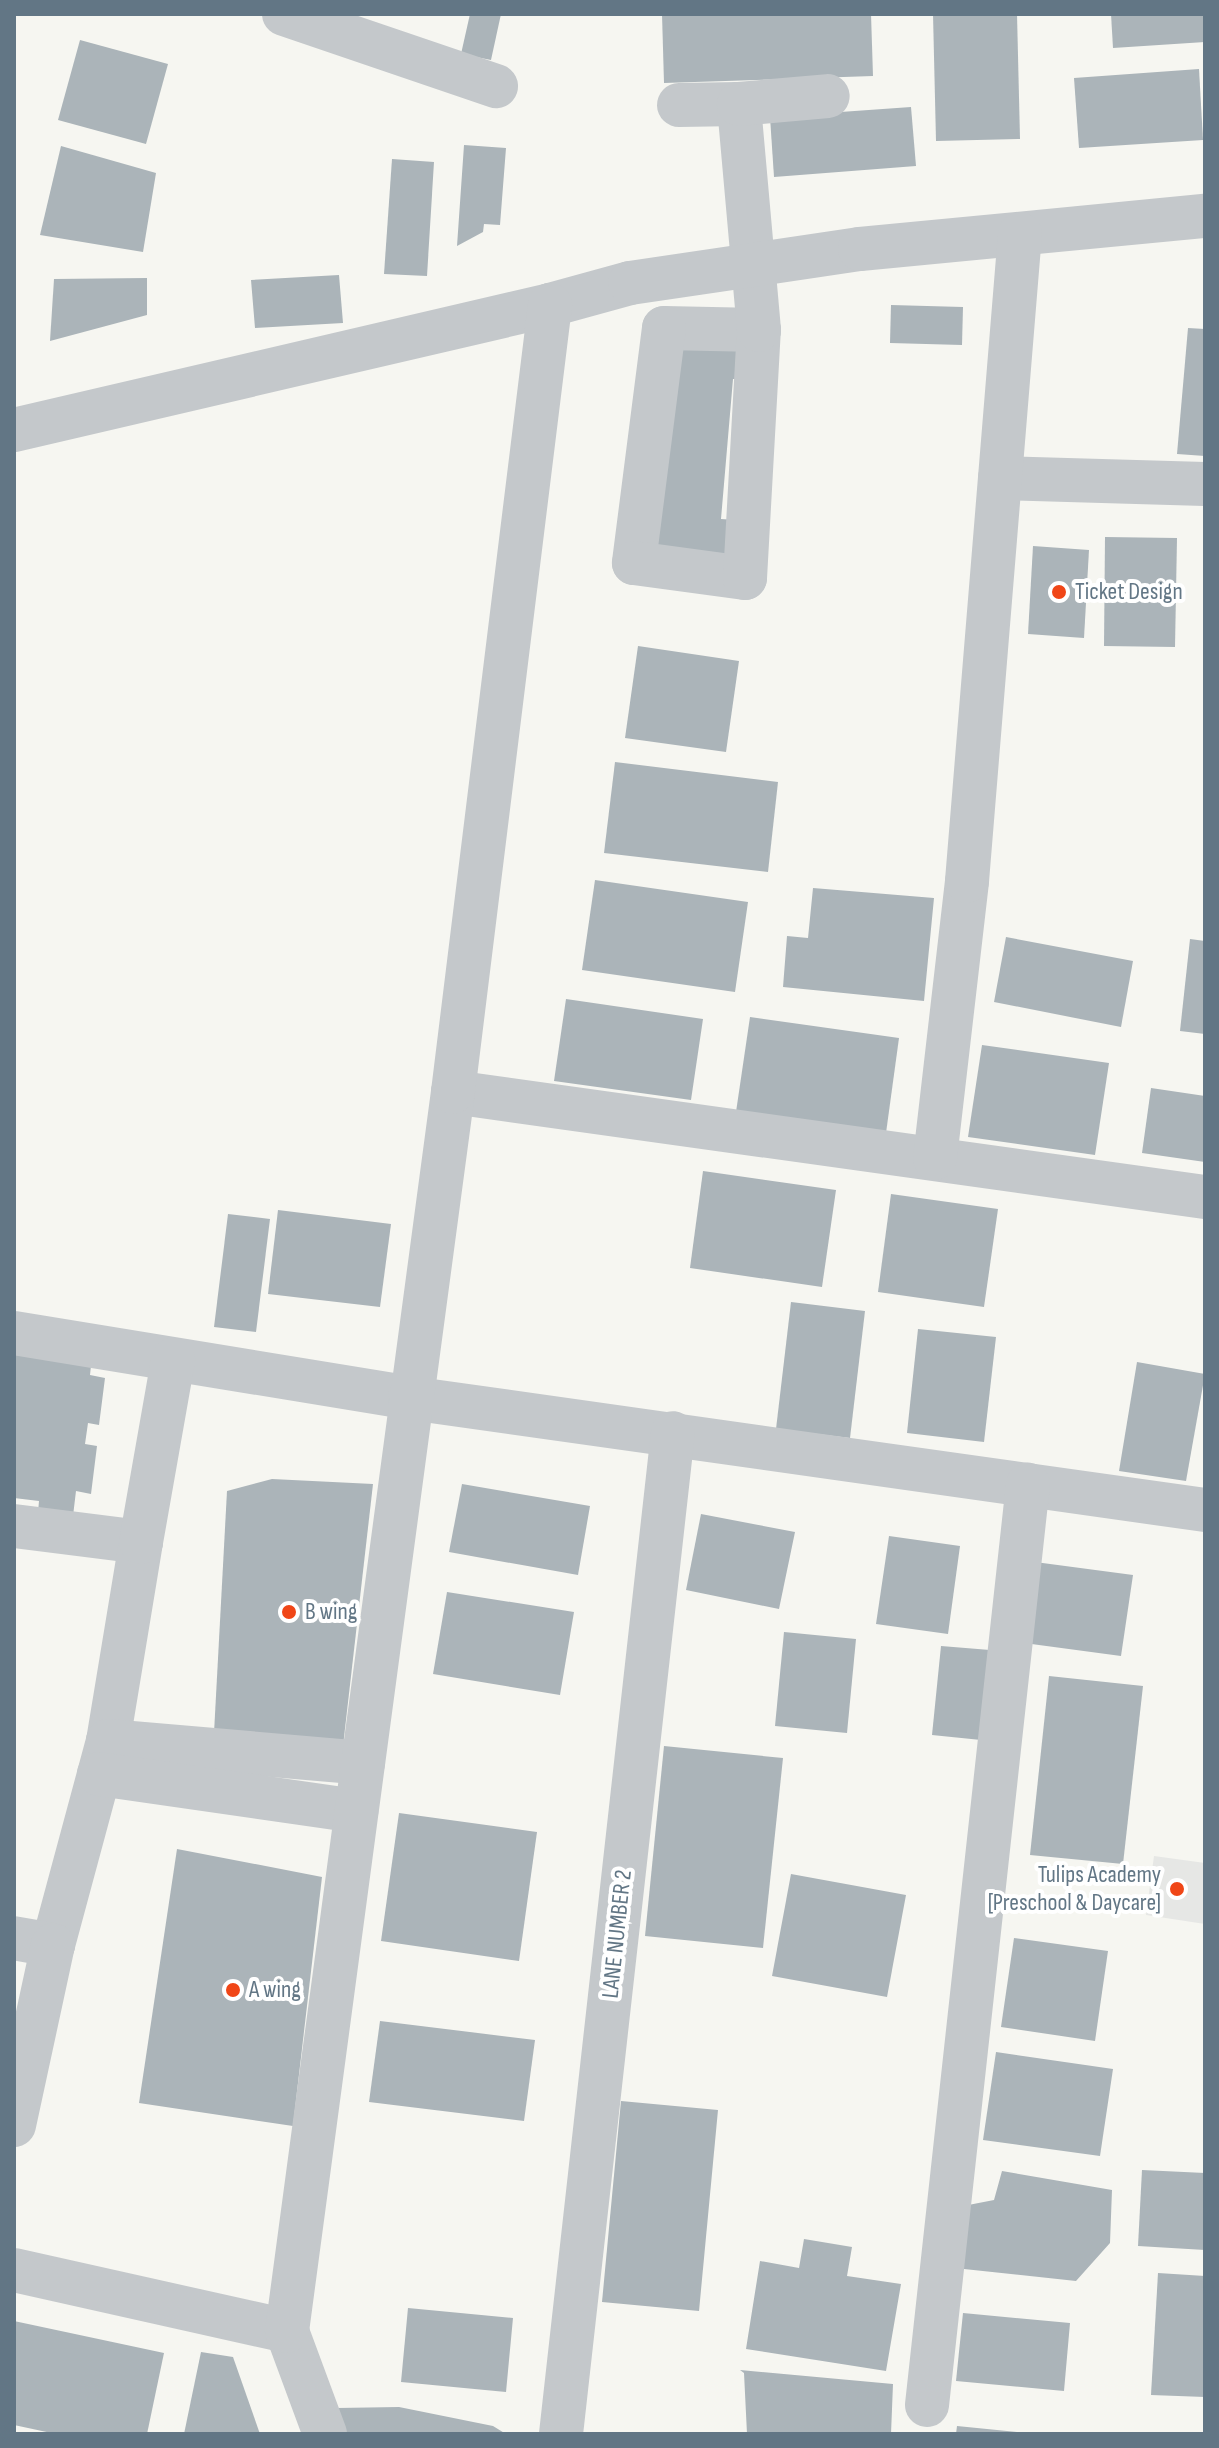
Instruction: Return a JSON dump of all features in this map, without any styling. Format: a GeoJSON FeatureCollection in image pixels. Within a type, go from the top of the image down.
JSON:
{"type":"FeatureCollection","features":[{"type":"Feature","properties":{"kind":"street"},"geometry":{"type":"LineString","coordinates":[[284,14],[496,86]]}},
{"type":"Feature","properties":{"kind":"street"},"geometry":{"type":"LineString","coordinates":[[679,105],[739,104],[828,96]]}},
{"type":"Feature","properties":{"kind":"street"},"geometry":{"type":"LineString","coordinates":[[739,104],[759,330],[745,578],[634,563],[664,328],[759,330]]}},
{"type":"Feature","properties":{"kind":"street"},"geometry":{"type":"LineString","coordinates":[[14,430],[550,305],[630,283],[860,249],[1205,216]]}},
{"type":"Feature","properties":{"kind":"street"},"geometry":{"type":"LineString","coordinates":[[935,1158],[967,881],[1020,234]]}},
{"type":"Feature","properties":{"kind":"street"},"geometry":{"type":"LineString","coordinates":[[325,2434],[287,2331],[453,1092],[550,305]]}},
{"type":"Feature","properties":{"kind":"street"},"geometry":{"type":"LineString","coordinates":[[1000,478],[1205,484]]}},
{"type":"Feature","properties":{"kind":"street"},"geometry":{"type":"LineString","coordinates":[[453,1092],[1205,1197]]}},
{"type":"Feature","properties":{"kind":"street"},"geometry":{"type":"LineString","coordinates":[[14,1333],[410,1398],[1205,1510]]}},
{"type":"Feature","properties":{"kind":"street"},"geometry":{"type":"LineString","coordinates":[[14,2125],[34,1942],[103,1758],[173,1360]]}},
{"type":"Feature","properties":{"kind":"street","name":"LANE NUMBER 2"},"geometry":{"type":"LineString","coordinates":[[561,2434],[673,1433]]}},
{"type":"Feature","properties":{"kind":"street"},"geometry":{"type":"LineString","coordinates":[[927,2405],[1028,1485]]}},
{"type":"Feature","properties":{"kind":"street"},"geometry":{"type":"LineString","coordinates":[[14,1526],[141,1542]]}},
{"type":"Feature","properties":{"kind":"street"},"geometry":{"type":"LineString","coordinates":[[103,1758],[363,1763]]}},
{"type":"Feature","properties":{"kind":"street"},"geometry":{"type":"LineString","coordinates":[[103,1758],[356,1811]]}},
{"type":"Feature","properties":{"kind":"street"},"geometry":{"type":"LineString","coordinates":[[14,2270],[287,2331]]}},
{"type":"Feature","properties":{"kind":"shaded area","name":"Tulips Academy [Preschool & Daycare]"},"geometry":{"type":"Polygon","coordinates":[[[1154,1856],[1205,1863],[1205,1924],[1146,1915],[1154,1856]]]}},
{"type":"Feature","properties":{"kind":"building"},"geometry":{"type":"Polygon","coordinates":[[[470,14],[501,14],[491,60],[461,54],[470,14]]]}},
{"type":"Feature","properties":{"kind":"building"},"geometry":{"type":"Polygon","coordinates":[[[662,14],[871,14],[873,76],[664,83],[662,14]]]}},
{"type":"Feature","properties":{"kind":"building"},"geometry":{"type":"Polygon","coordinates":[[[933,14],[1017,14],[1020,139],[936,141],[933,14]]]}},
{"type":"Feature","properties":{"kind":"building"},"geometry":{"type":"Polygon","coordinates":[[[1111,14],[1205,14],[1205,42],[1113,48],[1111,14]]]}},
{"type":"Feature","properties":{"kind":"building"},"geometry":{"type":"Polygon","coordinates":[[[80,40],[168,64],[146,144],[58,120],[80,40]]]}},
{"type":"Feature","properties":{"kind":"building"},"geometry":{"type":"Polygon","coordinates":[[[1199,69],[1203,140],[1079,148],[1074,78],[1199,69]]]}},
{"type":"Feature","properties":{"kind":"building"},"geometry":{"type":"Polygon","coordinates":[[[911,107],[916,166],[774,177],[770,117],[911,107]]]}},
{"type":"Feature","properties":{"kind":"building"},"geometry":{"type":"Polygon","coordinates":[[[464,145],[506,148],[500,225],[484,224],[483,232],[457,246],[464,145]]]}},
{"type":"Feature","properties":{"kind":"building"},"geometry":{"type":"Polygon","coordinates":[[[61,146],[156,173],[143,252],[40,235],[61,146]]]}},
{"type":"Feature","properties":{"kind":"building"},"geometry":{"type":"Polygon","coordinates":[[[392,159],[434,162],[427,276],[384,274],[392,159]]]}},
{"type":"Feature","properties":{"kind":"building"},"geometry":{"type":"Polygon","coordinates":[[[339,275],[343,323],[255,328],[251,280],[339,275]]]}},
{"type":"Feature","properties":{"kind":"building"},"geometry":{"type":"Polygon","coordinates":[[[147,278],[147,315],[50,341],[54,279],[147,278]]]}},
{"type":"Feature","properties":{"kind":"building"},"geometry":{"type":"Polygon","coordinates":[[[891,305],[963,307],[962,345],[890,343],[891,305]]]}},
{"type":"Feature","properties":{"kind":"building"},"geometry":{"type":"Polygon","coordinates":[[[1188,328],[1205,329],[1205,456],[1177,454],[1188,328]]]}},
{"type":"Feature","properties":{"kind":"building"},"geometry":{"type":"Polygon","coordinates":[[[752,338],[748,380],[733,379],[721,519],[736,520],[732,568],[650,560],[669,340],[752,338]]]}},
{"type":"Feature","properties":{"kind":"building"},"geometry":{"type":"Polygon","coordinates":[[[1105,537],[1177,538],[1175,647],[1104,646],[1105,537]]]}},
{"type":"Feature","properties":{"kind":"building","name":"Ticket Design"},"geometry":{"type":"Polygon","coordinates":[[[1033,546],[1089,550],[1084,638],[1028,634],[1033,546]]]}},
{"type":"Feature","properties":{"kind":"building"},"geometry":{"type":"Polygon","coordinates":[[[638,646],[739,661],[726,752],[625,738],[638,646]]]}},
{"type":"Feature","properties":{"kind":"building"},"geometry":{"type":"Polygon","coordinates":[[[615,762],[778,782],[768,872],[604,853],[615,762]]]}},
{"type":"Feature","properties":{"kind":"building"},"geometry":{"type":"Polygon","coordinates":[[[595,880],[748,902],[735,992],[582,970],[595,880]]]}},
{"type":"Feature","properties":{"kind":"building"},"geometry":{"type":"Polygon","coordinates":[[[813,888],[934,898],[924,1001],[783,987],[787,936],[808,938],[813,888]]]}},
{"type":"Feature","properties":{"kind":"building"},"geometry":{"type":"Polygon","coordinates":[[[1006,937],[1133,961],[1121,1027],[994,1002],[1006,937]]]}},
{"type":"Feature","properties":{"kind":"building"},"geometry":{"type":"Polygon","coordinates":[[[1190,939],[1205,941],[1205,1034],[1180,1031],[1190,939]]]}},
{"type":"Feature","properties":{"kind":"building"},"geometry":{"type":"Polygon","coordinates":[[[566,999],[703,1019],[691,1100],[554,1081],[566,999]]]}},
{"type":"Feature","properties":{"kind":"building"},"geometry":{"type":"Polygon","coordinates":[[[750,1017],[899,1038],[886,1133],[736,1112],[750,1017]]]}},
{"type":"Feature","properties":{"kind":"building"},"geometry":{"type":"Polygon","coordinates":[[[982,1045],[1109,1063],[1095,1155],[968,1137],[982,1045]]]}},
{"type":"Feature","properties":{"kind":"building"},"geometry":{"type":"Polygon","coordinates":[[[1151,1088],[1205,1096],[1205,1162],[1142,1153],[1151,1088]]]}},
{"type":"Feature","properties":{"kind":"building"},"geometry":{"type":"Polygon","coordinates":[[[703,1171],[836,1190],[822,1287],[690,1268],[703,1171]]]}},
{"type":"Feature","properties":{"kind":"building"},"geometry":{"type":"Polygon","coordinates":[[[891,1194],[998,1209],[984,1307],[878,1292],[891,1194]]]}},
{"type":"Feature","properties":{"kind":"building"},"geometry":{"type":"Polygon","coordinates":[[[278,1210],[391,1224],[380,1307],[268,1294],[278,1210]]]}},
{"type":"Feature","properties":{"kind":"building"},"geometry":{"type":"Polygon","coordinates":[[[228,1214],[270,1219],[256,1332],[214,1327],[228,1214]]]}},
{"type":"Feature","properties":{"kind":"building"},"geometry":{"type":"Polygon","coordinates":[[[791,1302],[865,1311],[850,1438],[776,1429],[791,1302]]]}},
{"type":"Feature","properties":{"kind":"building"},"geometry":{"type":"Polygon","coordinates":[[[918,1329],[996,1337],[984,1442],[907,1433],[918,1329]]]}},
{"type":"Feature","properties":{"kind":"building"},"geometry":{"type":"Polygon","coordinates":[[[93,1347],[90,1375],[105,1378],[99,1425],[88,1423],[85,1444],[97,1446],[91,1494],[76,1491],[73,1516],[38,1512],[39,1501],[14,1498],[14,1355],[93,1347]]]}},
{"type":"Feature","properties":{"kind":"building"},"geometry":{"type":"Polygon","coordinates":[[[1137,1362],[1205,1374],[1186,1481],[1119,1471],[1137,1362]]]}},
{"type":"Feature","properties":{"kind":"building","name":"B wing"},"geometry":{"type":"Polygon","coordinates":[[[272,1479],[373,1484],[343,1746],[214,1733],[227,1491],[272,1479]]]}},
{"type":"Feature","properties":{"kind":"building"},"geometry":{"type":"Polygon","coordinates":[[[462,1484],[590,1506],[578,1575],[449,1552],[462,1484]]]}},
{"type":"Feature","properties":{"kind":"building"},"geometry":{"type":"Polygon","coordinates":[[[701,1514],[795,1532],[779,1609],[686,1590],[701,1514]]]}},
{"type":"Feature","properties":{"kind":"building"},"geometry":{"type":"Polygon","coordinates":[[[889,1536],[960,1546],[948,1634],[876,1624],[889,1536]]]}},
{"type":"Feature","properties":{"kind":"building"},"geometry":{"type":"Polygon","coordinates":[[[1035,1562],[1133,1575],[1121,1656],[1024,1643],[1035,1562]]]}},
{"type":"Feature","properties":{"kind":"building"},"geometry":{"type":"Polygon","coordinates":[[[447,1592],[574,1612],[560,1695],[433,1674],[447,1592]]]}},
{"type":"Feature","properties":{"kind":"building"},"geometry":{"type":"Polygon","coordinates":[[[784,1632],[856,1639],[847,1733],[775,1726],[784,1632]]]}},
{"type":"Feature","properties":{"kind":"building"},"geometry":{"type":"Polygon","coordinates":[[[941,1646],[990,1650],[981,1740],[932,1735],[941,1646]]]}},
{"type":"Feature","properties":{"kind":"building"},"geometry":{"type":"Polygon","coordinates":[[[1049,1676],[1143,1686],[1123,1864],[1030,1855],[1049,1676]]]}},
{"type":"Feature","properties":{"kind":"building"},"geometry":{"type":"Polygon","coordinates":[[[664,1746],[783,1758],[763,1948],[645,1936],[664,1746]]]}},
{"type":"Feature","properties":{"kind":"building"},"geometry":{"type":"Polygon","coordinates":[[[399,1813],[537,1832],[519,1961],[381,1941],[399,1813]]]}},
{"type":"Feature","properties":{"kind":"building","name":"A wing"},"geometry":{"type":"Polygon","coordinates":[[[177,1849],[322,1877],[293,2126],[139,2103],[177,1849]]]}},
{"type":"Feature","properties":{"kind":"building"},"geometry":{"type":"Polygon","coordinates":[[[791,1874],[906,1895],[887,1997],[772,1976],[791,1874]]]}},
{"type":"Feature","properties":{"kind":"building"},"geometry":{"type":"Polygon","coordinates":[[[1014,1938],[1108,1951],[1095,2041],[1001,2027],[1014,1938]]]}},
{"type":"Feature","properties":{"kind":"building"},"geometry":{"type":"Polygon","coordinates":[[[380,2021],[535,2040],[524,2121],[369,2102],[380,2021]]]}},
{"type":"Feature","properties":{"kind":"building"},"geometry":{"type":"Polygon","coordinates":[[[996,2052],[1113,2069],[1100,2156],[983,2140],[996,2052]]]}},
{"type":"Feature","properties":{"kind":"building"},"geometry":{"type":"Polygon","coordinates":[[[621,2101],[718,2110],[699,2311],[602,2302],[621,2101]]]}},
{"type":"Feature","properties":{"kind":"building"},"geometry":{"type":"Polygon","coordinates":[[[1142,2170],[1205,2173],[1205,2250],[1138,2246],[1142,2170]]]}},
{"type":"Feature","properties":{"kind":"building"},"geometry":{"type":"Polygon","coordinates":[[[1002,2171],[1112,2190],[1110,2243],[1076,2281],[964,2269],[958,2207],[994,2200],[1002,2171]]]}},
{"type":"Feature","properties":{"kind":"building"},"geometry":{"type":"Polygon","coordinates":[[[804,2239],[852,2247],[847,2276],[901,2284],[886,2371],[746,2349],[760,2261],[799,2268],[804,2239]]]}},
{"type":"Feature","properties":{"kind":"building"},"geometry":{"type":"Polygon","coordinates":[[[1158,2273],[1205,2276],[1205,2397],[1151,2395],[1158,2273]]]}},
{"type":"Feature","properties":{"kind":"building"},"geometry":{"type":"Polygon","coordinates":[[[408,2308],[513,2318],[506,2392],[401,2382],[408,2308]]]}},
{"type":"Feature","properties":{"kind":"building"},"geometry":{"type":"Polygon","coordinates":[[[963,2313],[1070,2323],[1064,2391],[956,2381],[963,2313]]]}},
{"type":"Feature","properties":{"kind":"building"},"geometry":{"type":"Polygon","coordinates":[[[14,2321],[164,2353],[147,2434],[56,2434],[14,2425],[14,2321]]]}},
{"type":"Feature","properties":{"kind":"building"},"geometry":{"type":"Polygon","coordinates":[[[201,2352],[233,2357],[260,2434],[184,2434],[201,2352]]]}},
{"type":"Feature","properties":{"kind":"building"},"geometry":{"type":"Polygon","coordinates":[[[740,2370],[893,2384],[891,2434],[747,2434],[744,2373],[740,2370]]]}},
{"type":"Feature","properties":{"kind":"building"},"geometry":{"type":"Polygon","coordinates":[[[399,2407],[493,2426],[506,2434],[337,2434],[337,2408],[399,2407]]]}},
{"type":"Feature","properties":{"kind":"building"},"geometry":{"type":"Polygon","coordinates":[[[957,2426],[1017,2432],[1017,2434],[956,2434],[957,2426]]]}},
{"type":"Feature","properties":{"kind":"place","name":"Ticket Design"},"geometry":{"type":"Point","coordinates":[1059,592]}},
{"type":"Feature","properties":{"kind":"place","name":"B wing"},"geometry":{"type":"Point","coordinates":[289,1612]}},
{"type":"Feature","properties":{"kind":"place","name":"Tulips Academy [Preschool & Daycare]"},"geometry":{"type":"Point","coordinates":[1177,1889]}},
{"type":"Feature","properties":{"kind":"place","name":"A wing"},"geometry":{"type":"Point","coordinates":[233,1990]}}]}
